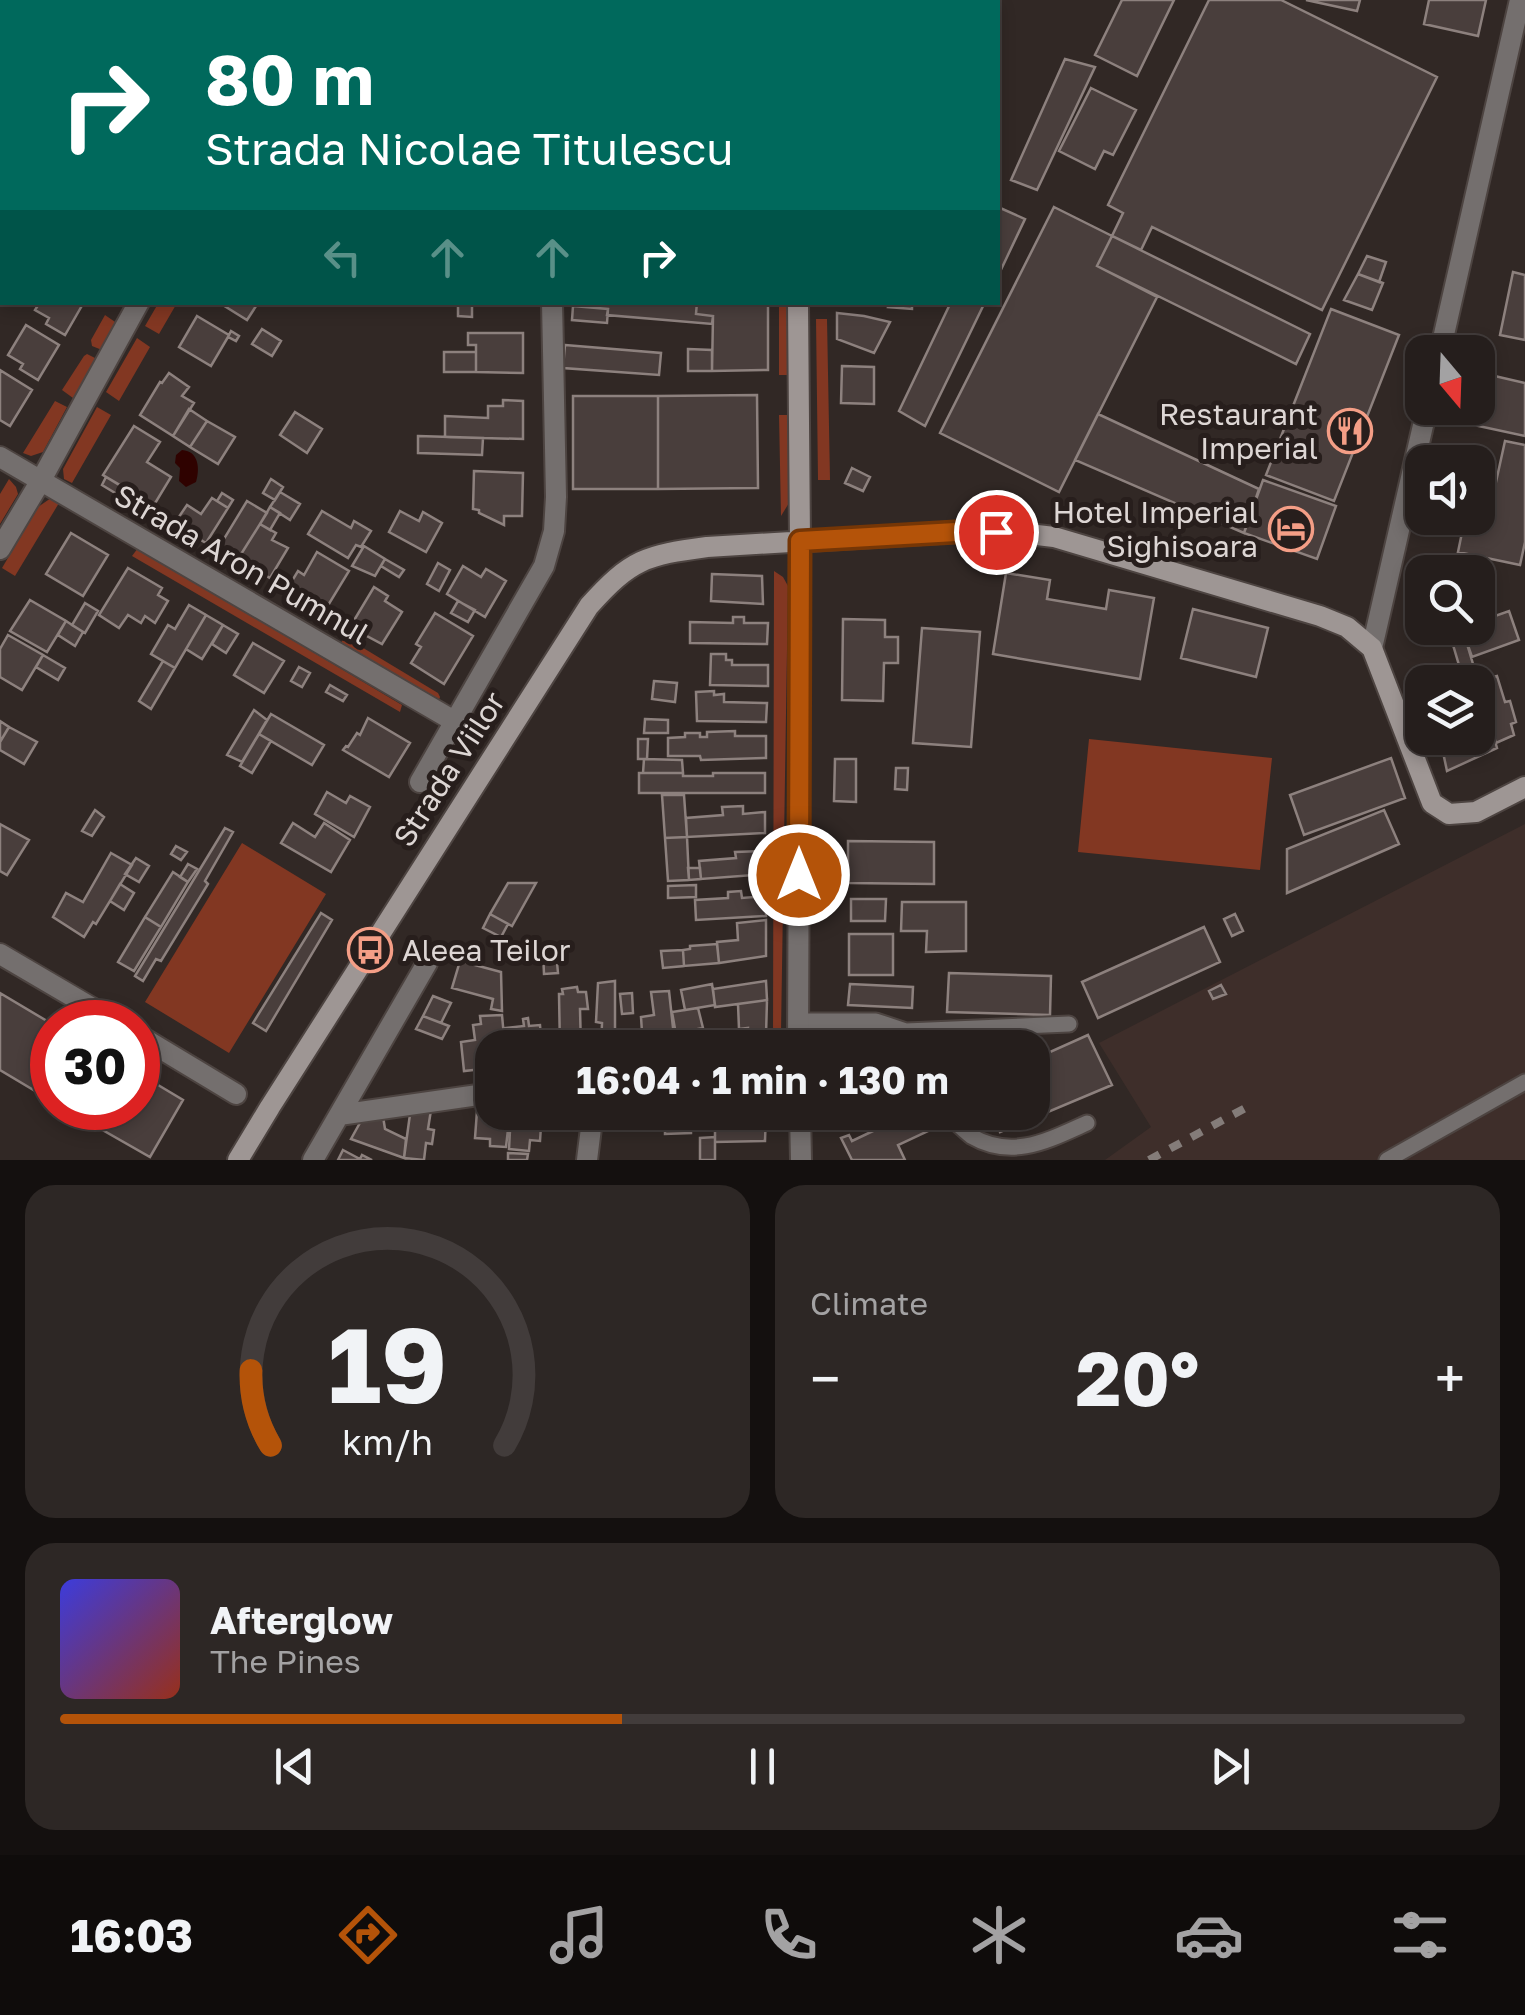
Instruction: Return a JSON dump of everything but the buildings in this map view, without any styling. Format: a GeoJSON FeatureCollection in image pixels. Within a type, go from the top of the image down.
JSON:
{"type":"FeatureCollection","features":[{"type":"Feature","properties":{"kind":"street"},"geometry":{"type":"LineString","coordinates":[[1444,335],[1520,0]]}},
{"type":"Feature","properties":{"kind":"street"},"geometry":{"type":"LineString","coordinates":[[0,549],[137,305]]}},
{"type":"Feature","properties":{"kind":"street"},"geometry":{"type":"LineString","coordinates":[[420,782],[544,566],[554,531],[552,305]]}},
{"type":"Feature","properties":{"kind":"street"},"geometry":{"type":"LineString","coordinates":[[798,305],[798,1030]]}},
{"type":"Feature","properties":{"kind":"street"},"geometry":{"type":"LineString","coordinates":[[1424,425],[1372,648],[1432,803],[1449,814],[1476,812],[1525,787]]}},
{"type":"Feature","properties":{"kind":"street","name":"Strada Aron Pumnul"},"geometry":{"type":"LineString","coordinates":[[0,457],[454,721]]}},
{"type":"Feature","properties":{"kind":"street","name":"Strada Viilor"},"geometry":{"type":"LineString","coordinates":[[238,1160],[589,606],[614,578],[635,563],[667,552],[707,546],[973,531],[1054,537],[1320,616],[1348,628],[1372,648]]}},
{"type":"Feature","properties":{"kind":"street"},"geometry":{"type":"LineString","coordinates":[[0,954],[78,1000]]}},
{"type":"Feature","properties":{"kind":"street"},"geometry":{"type":"LineString","coordinates":[[313,1160],[426,962]]}},
{"type":"Feature","properties":{"kind":"street"},"geometry":{"type":"LineString","coordinates":[[160,1049],[236,1094]]}},
{"type":"Feature","properties":{"kind":"street"},"geometry":{"type":"LineString","coordinates":[[339,1115],[475,1095]]}},
{"type":"Feature","properties":{"kind":"street"},"geometry":{"type":"LineString","coordinates":[[587,1160],[591,1130]]}},
{"type":"Feature","properties":{"kind":"street"},"geometry":{"type":"LineString","coordinates":[[800,1130],[800,1160]]}},
{"type":"Feature","properties":{"kind":"lane"},"geometry":{"type":"LineString","coordinates":[[798,1021],[876,1021],[901,1030]]}},
{"type":"Feature","properties":{"kind":"lane"},"geometry":{"type":"LineString","coordinates":[[946,1030],[1068,1024]]}},
{"type":"Feature","properties":{"kind":"lane"},"geometry":{"type":"LineString","coordinates":[[1387,1160],[1525,1082]]}},
{"type":"Feature","properties":{"kind":"lane"},"geometry":{"type":"LineString","coordinates":[[965,1130],[978,1141],[1019,1154],[1088,1123]]}},
{"type":"Feature","properties":{"kind":"shaded area"},"geometry":{"type":"Polygon","coordinates":[[[157,305],[176,305],[159,334],[145,326],[157,305]]]}},
{"type":"Feature","properties":{"kind":"shaded area"},"geometry":{"type":"Polygon","coordinates":[[[779,305],[789,305],[789,375],[779,375],[779,305]]]}},
{"type":"Feature","properties":{"kind":"shaded area"},"geometry":{"type":"Polygon","coordinates":[[[105,315],[118,324],[102,350],[92,346],[91,340],[105,315]]]}},
{"type":"Feature","properties":{"kind":"shaded area"},"geometry":{"type":"Polygon","coordinates":[[[816,319],[827,319],[830,480],[818,480],[816,319]]]}},
{"type":"Feature","properties":{"kind":"shaded area"},"geometry":{"type":"Polygon","coordinates":[[[137,338],[150,347],[119,401],[106,392],[137,338]]]}},
{"type":"Feature","properties":{"kind":"shaded area"},"geometry":{"type":"Polygon","coordinates":[[[87,354],[96,361],[73,398],[62,390],[87,354]]]}},
{"type":"Feature","properties":{"kind":"shaded area"},"geometry":{"type":"Polygon","coordinates":[[[55,401],[67,407],[43,452],[31,456],[23,453],[55,401]]]}},
{"type":"Feature","properties":{"kind":"shaded area"},"geometry":{"type":"Polygon","coordinates":[[[97,407],[111,415],[72,483],[64,479],[63,469],[97,407]]]}},
{"type":"Feature","properties":{"kind":"shaded area"},"geometry":{"type":"Polygon","coordinates":[[[779,415],[789,415],[789,503],[781,516],[779,415]]]}},
{"type":"Feature","properties":{"kind":"shaded area"},"geometry":{"type":"Polygon","coordinates":[[[182,450],[195,457],[198,466],[196,482],[186,487],[179,481],[180,468],[175,463],[182,450]]]}},
{"type":"Feature","properties":{"kind":"shaded area"},"geometry":{"type":"Polygon","coordinates":[[[9,479],[18,494],[0,524],[0,494],[9,479]]]}},
{"type":"Feature","properties":{"kind":"shaded area"},"geometry":{"type":"Polygon","coordinates":[[[51,498],[59,503],[15,576],[2,568],[38,507],[51,498]]]}},
{"type":"Feature","properties":{"kind":"shaded area"},"geometry":{"type":"Polygon","coordinates":[[[138,548],[402,705],[400,712],[132,556],[138,548]]]}},
{"type":"Feature","properties":{"kind":"shaded area"},"geometry":{"type":"Polygon","coordinates":[[[774,571],[788,586],[781,1030],[773,1030],[774,571]]]}},
{"type":"Feature","properties":{"kind":"shaded area"},"geometry":{"type":"Polygon","coordinates":[[[345,637],[438,693],[439,700],[340,644],[345,637]]]}},
{"type":"Feature","properties":{"kind":"shaded area"},"geometry":{"type":"Polygon","coordinates":[[[1089,739],[1272,758],[1260,870],[1078,852],[1089,739]]]}},
{"type":"Feature","properties":{"kind":"shaded area"},"geometry":{"type":"Polygon","coordinates":[[[1525,824],[1525,1160],[1105,1160],[1151,1127],[1099,1043],[1525,824]]]}},
{"type":"Feature","properties":{"kind":"shaded area"},"geometry":{"type":"Polygon","coordinates":[[[242,843],[326,894],[229,1053],[160,1011],[160,1000],[146,1000],[242,843]]]}},
{"type":"Feature","properties":{"kind":"railway"},"geometry":{"type":"LineString","coordinates":[[1149,1160],[1249,1106]]}},
{"type":"Feature","properties":{"kind":"place","name":"Restaurant Imperial"},"geometry":{"type":"Point","coordinates":[1350,431]}},
{"type":"Feature","properties":{"kind":"place","name":"Hotel Imperial Sighisoara"},"geometry":{"type":"Point","coordinates":[1291,529]}},
{"type":"Feature","properties":{"kind":"place","name":"Aleea Teilor"},"geometry":{"type":"Point","coordinates":[370,950]}},
{"type":"Feature","properties":{"kind":"route"},"geometry":{"type":"LineString","coordinates":[[799,875],[800,541],[996,532]]}}]}
